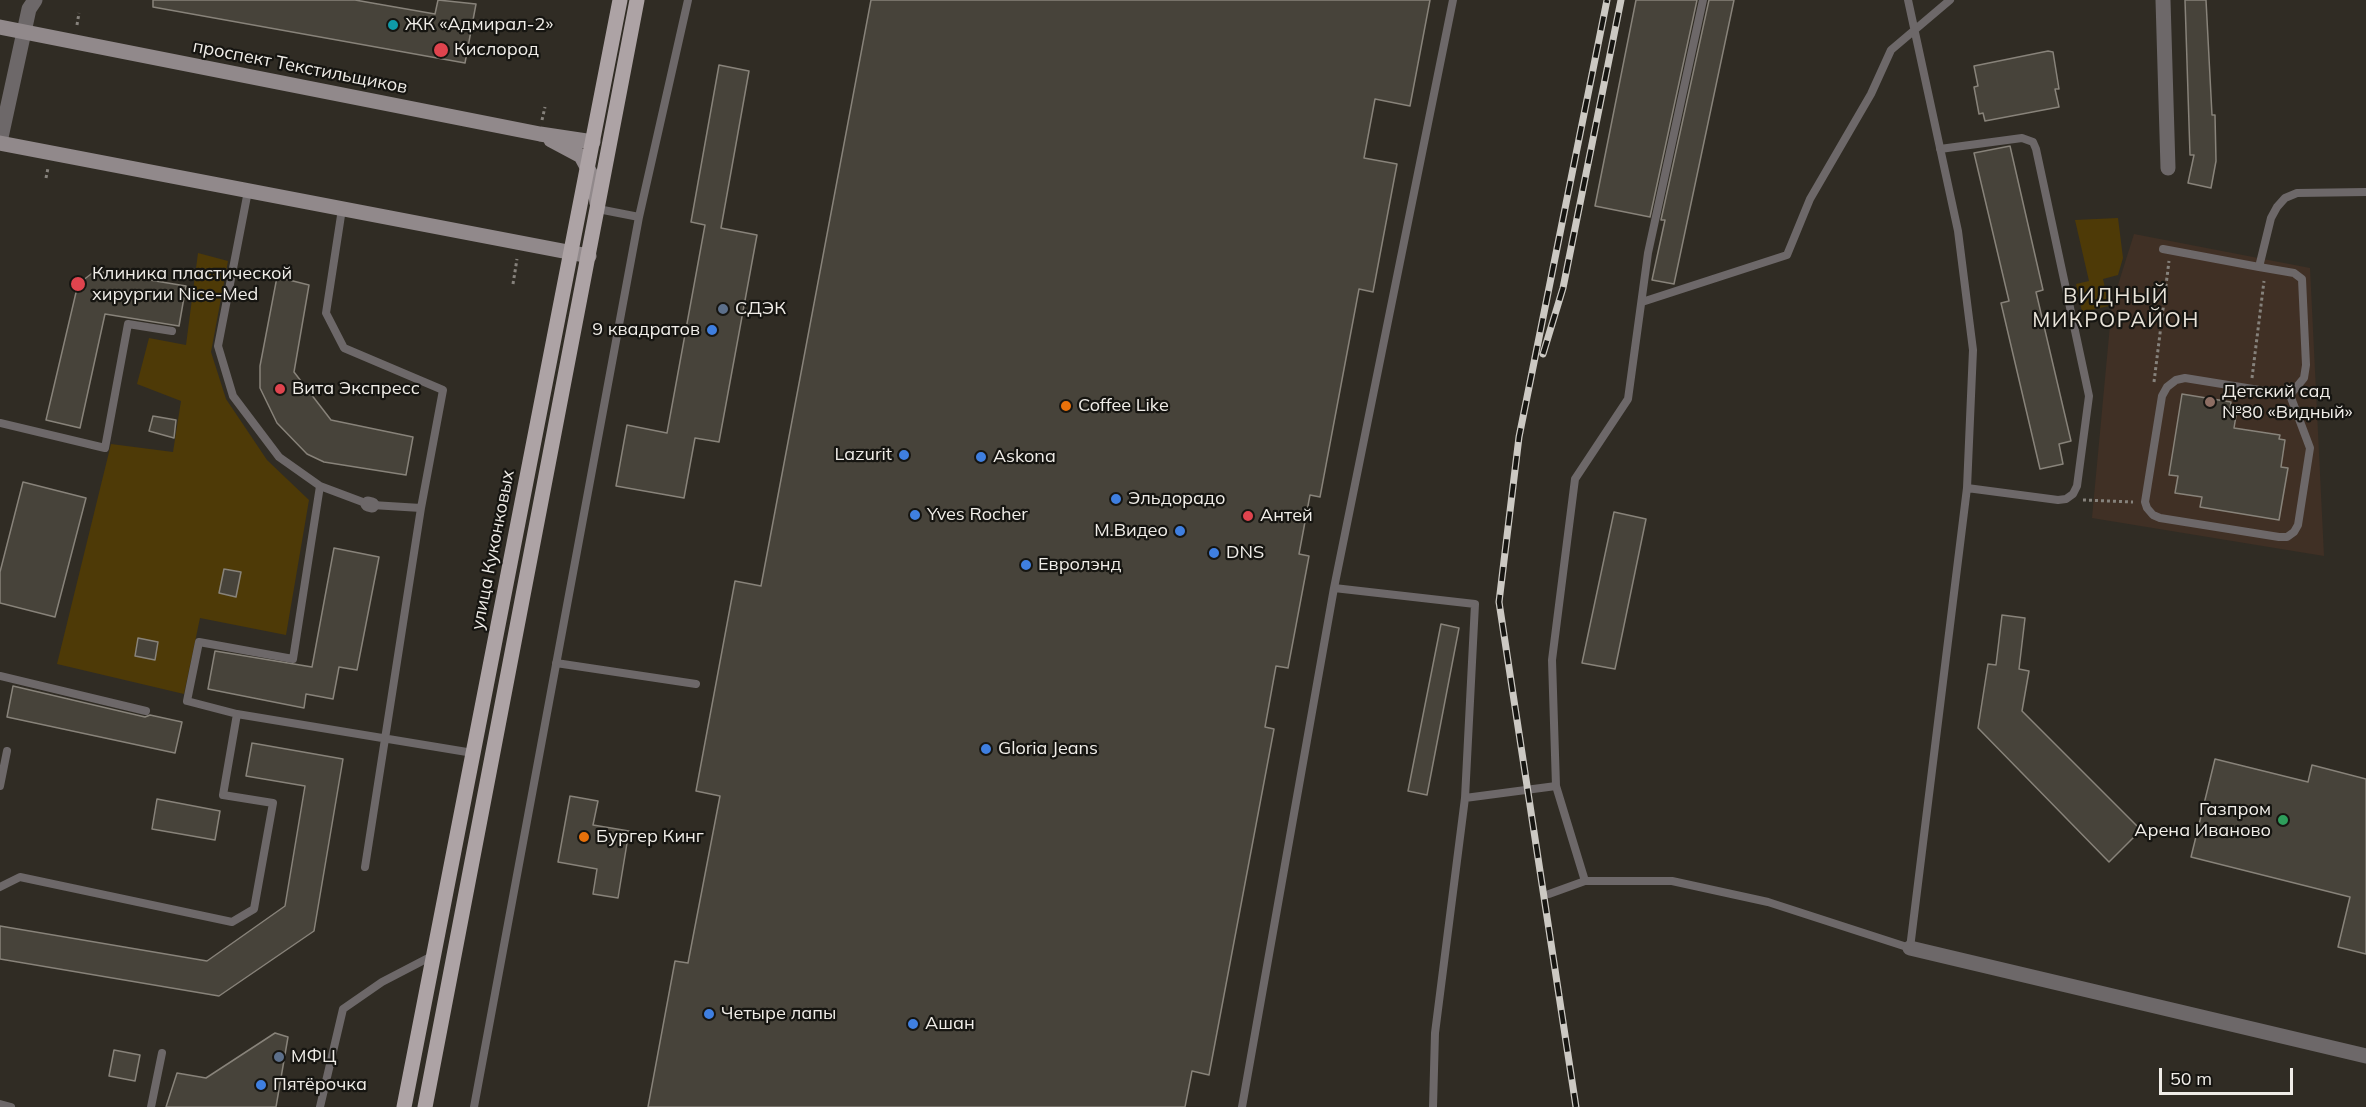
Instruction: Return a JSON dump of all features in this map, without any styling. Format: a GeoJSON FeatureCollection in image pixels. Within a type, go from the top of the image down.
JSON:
{"type":"FeatureCollection","features":[{"type":"Feature","properties":{"kind":"main road","name":"улица Куконковых"},"geometry":{"type":"LineString","coordinates":[[404,1107],[620,0]]}},
{"type":"Feature","properties":{"kind":"main road"},"geometry":{"type":"LineString","coordinates":[[425,1107],[637,0]]}},
{"type":"Feature","properties":{"kind":"main road","name":"проспект Текстильщиков"},"geometry":{"type":"LineString","coordinates":[[0,27],[541,129],[593,142]]}},
{"type":"Feature","properties":{"kind":"main road"},"geometry":{"type":"LineString","coordinates":[[541,129],[581,156],[594,180],[598,209]]}},
{"type":"Feature","properties":{"kind":"main road"},"geometry":{"type":"LineString","coordinates":[[593,142],[598,209]]}},
{"type":"Feature","properties":{"kind":"main road"},"geometry":{"type":"LineString","coordinates":[[0,143],[589,256]]}},
{"type":"Feature","properties":{"kind":"main road"},"geometry":{"type":"LineString","coordinates":[[581,206],[598,209]]}},
{"type":"Feature","properties":{"kind":"street"},"geometry":{"type":"LineString","coordinates":[[0,143],[28,9],[35,0]]}},
{"type":"Feature","properties":{"kind":"street"},"geometry":{"type":"LineString","coordinates":[[2163,0],[2168,168]]}},
{"type":"Feature","properties":{"kind":"street"},"geometry":{"type":"LineString","coordinates":[[1910,948],[2366,1056]]}},
{"type":"Feature","properties":{"kind":"lane"},"geometry":{"type":"LineString","coordinates":[[474,1107],[639,217],[688,0]]}},
{"type":"Feature","properties":{"kind":"lane"},"geometry":{"type":"LineString","coordinates":[[1242,1107],[1334,588],[1454,0]]}},
{"type":"Feature","properties":{"kind":"lane"},"geometry":{"type":"LineString","coordinates":[[1585,881],[1556,786],[1552,660],[1575,479],[1628,399],[1648,253],[1703,0]]}},
{"type":"Feature","properties":{"kind":"lane"},"geometry":{"type":"LineString","coordinates":[[1549,894],[1585,881],[1672,881],[1768,902],[1910,948],[1967,489],[1973,350],[1958,231],[1908,0]]}},
{"type":"Feature","properties":{"kind":"lane"},"geometry":{"type":"LineString","coordinates":[[1642,302],[1787,255],[1810,199],[1870,94],[1891,50],[1950,0]]}},
{"type":"Feature","properties":{"kind":"lane"},"geometry":{"type":"LineString","coordinates":[[1940,149],[2022,138],[2033,142],[2089,396],[2077,486],[2073,494],[2066,499],[2058,500],[1967,489]]}},
{"type":"Feature","properties":{"kind":"lane"},"geometry":{"type":"LineString","coordinates":[[248,191],[218,346],[233,396],[279,458],[320,486],[370,504],[421,508]]}},
{"type":"Feature","properties":{"kind":"lane"},"geometry":{"type":"LineString","coordinates":[[2262,267],[2271,218],[2285,198],[2297,193],[2366,192]]}},
{"type":"Feature","properties":{"kind":"lane"},"geometry":{"type":"LineString","coordinates":[[342,209],[326,313],[344,348],[443,390],[421,508],[365,867]]}},
{"type":"Feature","properties":{"kind":"lane"},"geometry":{"type":"LineString","coordinates":[[598,209],[639,217]]}},
{"type":"Feature","properties":{"kind":"lane"},"geometry":{"type":"LineString","coordinates":[[2166,250],[2294,273],[2302,279],[2306,372],[2290,395]]}},
{"type":"Feature","properties":{"kind":"lane"},"geometry":{"type":"LineString","coordinates":[[0,423],[105,448],[128,324],[172,331]]}},
{"type":"Feature","properties":{"kind":"lane"},"geometry":{"type":"LineString","coordinates":[[2185,378],[2290,395],[2310,448],[2298,525],[2294,532],[2287,537],[2279,537],[2160,518],[2153,515],[2147,508],[2145,502],[2162,396],[2167,387],[2176,380],[2185,378]]}},
{"type":"Feature","properties":{"kind":"lane"},"geometry":{"type":"LineString","coordinates":[[320,486],[293,658],[199,642],[188,701],[237,714],[473,753]]}},
{"type":"Feature","properties":{"kind":"lane"},"geometry":{"type":"LineString","coordinates":[[1334,588],[1475,604],[1465,798],[1435,1034],[1433,1107]]}},
{"type":"Feature","properties":{"kind":"lane"},"geometry":{"type":"LineString","coordinates":[[556,663],[696,684]]}},
{"type":"Feature","properties":{"kind":"lane"},"geometry":{"type":"LineString","coordinates":[[0,676],[146,711]]}},
{"type":"Feature","properties":{"kind":"lane"},"geometry":{"type":"LineString","coordinates":[[0,887],[20,877],[232,922],[254,909],[273,803],[223,795],[237,714]]}},
{"type":"Feature","properties":{"kind":"lane"},"geometry":{"type":"LineString","coordinates":[[0,786],[7,751]]}},
{"type":"Feature","properties":{"kind":"lane"},"geometry":{"type":"LineString","coordinates":[[1465,798],[1556,786]]}},
{"type":"Feature","properties":{"kind":"lane"},"geometry":{"type":"LineString","coordinates":[[320,1107],[343,1009],[382,981],[434,955]]}},
{"type":"Feature","properties":{"kind":"lane"},"geometry":{"type":"LineString","coordinates":[[151,1107],[162,1053]]}},
{"type":"Feature","properties":{"kind":"lane"},"geometry":{"type":"LineString","coordinates":[[0,1104],[11,1107]]}},
{"type":"Feature","properties":{"kind":"path"},"geometry":{"type":"LineString","coordinates":[[541,129],[545,107]]}},
{"type":"Feature","properties":{"kind":"path"},"geometry":{"type":"LineString","coordinates":[[2166,250],[2153,385],[2167,387]]}},
{"type":"Feature","properties":{"kind":"path"},"geometry":{"type":"LineString","coordinates":[[513,284],[518,257]]}},
{"type":"Feature","properties":{"kind":"path"},"geometry":{"type":"LineString","coordinates":[[2251,389],[2262,267]]}},
{"type":"Feature","properties":{"kind":"path"},"geometry":{"type":"LineString","coordinates":[[2094,500],[2145,502]]}},
{"type":"Feature","properties":{"kind":"shaded area"},"geometry":{"type":"Polygon","coordinates":[[[2118,218],[2123,258],[2118,275],[2103,279],[2109,306],[2082,312],[2076,284],[2089,281],[2075,220],[2118,218]]]}},
{"type":"Feature","properties":{"kind":"shaded area","name":"Детский сад №80 «Видный»"},"geometry":{"type":"Polygon","coordinates":[[[2134,234],[2310,268],[2324,556],[2092,518],[2112,304],[2134,234]]]}},
{"type":"Feature","properties":{"kind":"shaded area"},"geometry":{"type":"Polygon","coordinates":[[[198,253],[228,261],[211,352],[226,399],[267,460],[309,500],[286,635],[200,618],[184,694],[57,664],[111,444],[173,452],[181,401],[137,384],[149,338],[186,345],[198,253]]]}},
{"type":"Feature","properties":{"kind":"building","name":"ЖК «Адмирал-2»"},"geometry":{"type":"Polygon","coordinates":[[[153,0],[355,0],[435,14],[438,0],[476,4],[465,63],[153,7],[153,0]]]}},
{"type":"Feature","properties":{"kind":"building","name":"Евролэнд"},"geometry":{"type":"Polygon","coordinates":[[[871,0],[1430,0],[1410,106],[1375,99],[1364,158],[1397,164],[1373,292],[1359,289],[1320,497],[1310,495],[1299,554],[1309,556],[1288,668],[1276,666],[1265,727],[1274,729],[1209,1075],[1192,1071],[1185,1107],[648,1107],[675,961],[688,963],[720,796],[696,791],[735,581],[761,586],[871,0]]]}},
{"type":"Feature","properties":{"kind":"building"},"geometry":{"type":"Polygon","coordinates":[[[1636,0],[1697,0],[1650,217],[1595,206],[1636,0]]]}},
{"type":"Feature","properties":{"kind":"building"},"geometry":{"type":"Polygon","coordinates":[[[1709,0],[1734,0],[1674,284],[1652,280],[1665,220],[1661,220],[1709,0]]]}},
{"type":"Feature","properties":{"kind":"building"},"geometry":{"type":"Polygon","coordinates":[[[2185,0],[2206,0],[2212,115],[2215,115],[2216,161],[2211,188],[2188,183],[2194,155],[2190,155],[2185,0]]]}},
{"type":"Feature","properties":{"kind":"building"},"geometry":{"type":"Polygon","coordinates":[[[2048,51],[2053,52],[2059,89],[2055,89],[2059,107],[1985,121],[1983,113],[1979,114],[1974,87],[1978,86],[1974,66],[2048,51]]]}},
{"type":"Feature","properties":{"kind":"building","name":"9 квадратов"},"geometry":{"type":"Polygon","coordinates":[[[719,65],[749,71],[721,228],[757,235],[719,442],[695,438],[684,498],[616,486],[627,425],[667,433],[705,225],[691,222],[719,65]]]}},
{"type":"Feature","properties":{"kind":"building"},"geometry":{"type":"Polygon","coordinates":[[[2010,146],[2043,290],[2036,292],[2071,441],[2059,444],[2063,464],[2040,469],[2001,303],[2009,301],[1974,153],[2010,146]]]}},
{"type":"Feature","properties":{"kind":"building"},"geometry":{"type":"Polygon","coordinates":[[[95,271],[186,286],[179,326],[105,314],[80,428],[46,420],[78,284],[95,271]]]}},
{"type":"Feature","properties":{"kind":"building"},"geometry":{"type":"Polygon","coordinates":[[[277,277],[309,285],[294,372],[331,420],[413,437],[406,475],[324,462],[307,454],[277,423],[260,388],[260,366],[277,277]]]}},
{"type":"Feature","properties":{"kind":"building"},"geometry":{"type":"Polygon","coordinates":[[[2182,394],[2231,402],[2230,409],[2237,410],[2234,428],[2280,435],[2279,439],[2285,440],[2281,467],[2288,468],[2279,520],[2200,507],[2202,497],[2175,493],[2178,476],[2169,475],[2182,394]]]}},
{"type":"Feature","properties":{"kind":"building"},"geometry":{"type":"Polygon","coordinates":[[[153,416],[176,420],[174,438],[149,431],[153,416]]]}},
{"type":"Feature","properties":{"kind":"building"},"geometry":{"type":"Polygon","coordinates":[[[23,482],[86,498],[55,617],[0,603],[0,572],[23,482]]]}},
{"type":"Feature","properties":{"kind":"building"},"geometry":{"type":"Polygon","coordinates":[[[1614,512],[1646,519],[1615,669],[1582,663],[1614,512]]]}},
{"type":"Feature","properties":{"kind":"building"},"geometry":{"type":"Polygon","coordinates":[[[334,548],[379,557],[357,670],[339,667],[333,699],[306,694],[304,708],[208,689],[215,651],[312,667],[334,548]]]}},
{"type":"Feature","properties":{"kind":"building"},"geometry":{"type":"Polygon","coordinates":[[[224,569],[241,572],[236,597],[219,593],[224,569]]]}},
{"type":"Feature","properties":{"kind":"building"},"geometry":{"type":"Polygon","coordinates":[[[2002,615],[2025,618],[2019,669],[2029,671],[2022,711],[2141,830],[2109,862],[1978,728],[1988,664],[1996,665],[2002,615]]]}},
{"type":"Feature","properties":{"kind":"building"},"geometry":{"type":"Polygon","coordinates":[[[1441,624],[1459,628],[1427,795],[1408,791],[1441,624]]]}},
{"type":"Feature","properties":{"kind":"building"},"geometry":{"type":"Polygon","coordinates":[[[138,638],[158,642],[155,660],[135,656],[138,638]]]}},
{"type":"Feature","properties":{"kind":"building"},"geometry":{"type":"Polygon","coordinates":[[[13,686],[145,717],[150,715],[182,722],[175,753],[7,717],[13,686]]]}},
{"type":"Feature","properties":{"kind":"building"},"geometry":{"type":"Polygon","coordinates":[[[252,743],[343,759],[314,931],[219,996],[0,959],[0,926],[207,961],[285,906],[305,786],[246,776],[252,743]]]}},
{"type":"Feature","properties":{"kind":"building","name":"Газпром Арена Иваново"},"geometry":{"type":"Polygon","coordinates":[[[2215,759],[2308,782],[2312,765],[2366,779],[2366,954],[2338,947],[2350,897],[2191,857],[2215,759]]]}},
{"type":"Feature","properties":{"kind":"building"},"geometry":{"type":"Polygon","coordinates":[[[570,796],[598,801],[593,825],[629,831],[618,898],[593,894],[597,869],[558,862],[570,796]]]}},
{"type":"Feature","properties":{"kind":"building"},"geometry":{"type":"Polygon","coordinates":[[[157,799],[220,811],[215,840],[152,829],[157,799]]]}},
{"type":"Feature","properties":{"kind":"building"},"geometry":{"type":"Polygon","coordinates":[[[275,1033],[288,1037],[276,1107],[166,1107],[177,1073],[206,1078],[275,1033]]]}},
{"type":"Feature","properties":{"kind":"building"},"geometry":{"type":"Polygon","coordinates":[[[114,1050],[140,1055],[135,1081],[109,1076],[114,1050]]]}},
{"type":"Feature","properties":{"kind":"railway"},"geometry":{"type":"LineString","coordinates":[[1576,1107],[1499,602],[1519,437],[1607,0]]}},
{"type":"Feature","properties":{"kind":"railway"},"geometry":{"type":"LineString","coordinates":[[1543,354],[1563,288],[1621,0]]}},
{"type":"Feature","properties":{"kind":"place","name":"ЖК «Адмирал-2»"},"geometry":{"type":"Point","coordinates":[393,25]}},
{"type":"Feature","properties":{"kind":"place","name":"Кислород"},"geometry":{"type":"Point","coordinates":[441,50]}},
{"type":"Feature","properties":{"kind":"place","name":"Клиника пластической хирургии Nice-Med"},"geometry":{"type":"Point","coordinates":[78,284]}},
{"type":"Feature","properties":{"kind":"place","name":"СДЭК"},"geometry":{"type":"Point","coordinates":[723,309]}},
{"type":"Feature","properties":{"kind":"place","name":"9 квадратов"},"geometry":{"type":"Point","coordinates":[712,330]}},
{"type":"Feature","properties":{"kind":"place","name":"Вита Экспресс"},"geometry":{"type":"Point","coordinates":[280,389]}},
{"type":"Feature","properties":{"kind":"place","name":"Детский сад №80 «Видный»"},"geometry":{"type":"Point","coordinates":[2210,402]}},
{"type":"Feature","properties":{"kind":"place","name":"Coffee Like"},"geometry":{"type":"Point","coordinates":[1066,406]}},
{"type":"Feature","properties":{"kind":"place","name":"Lazurit"},"geometry":{"type":"Point","coordinates":[904,455]}},
{"type":"Feature","properties":{"kind":"place","name":"Askona"},"geometry":{"type":"Point","coordinates":[981,457]}},
{"type":"Feature","properties":{"kind":"place","name":"Эльдорадо"},"geometry":{"type":"Point","coordinates":[1116,499]}},
{"type":"Feature","properties":{"kind":"place","name":"Yves Rocher"},"geometry":{"type":"Point","coordinates":[915,515]}},
{"type":"Feature","properties":{"kind":"place","name":"Антей"},"geometry":{"type":"Point","coordinates":[1248,516]}},
{"type":"Feature","properties":{"kind":"place","name":"М.Видео"},"geometry":{"type":"Point","coordinates":[1180,531]}},
{"type":"Feature","properties":{"kind":"place","name":"DNS"},"geometry":{"type":"Point","coordinates":[1214,553]}},
{"type":"Feature","properties":{"kind":"place","name":"Евролэнд"},"geometry":{"type":"Point","coordinates":[1026,565]}},
{"type":"Feature","properties":{"kind":"place","name":"Gloria Jeans"},"geometry":{"type":"Point","coordinates":[986,749]}},
{"type":"Feature","properties":{"kind":"place","name":"Газпром Арена Иваново"},"geometry":{"type":"Point","coordinates":[2283,820]}},
{"type":"Feature","properties":{"kind":"place","name":"Бургер Кинг"},"geometry":{"type":"Point","coordinates":[584,837]}},
{"type":"Feature","properties":{"kind":"place","name":"Четыре лапы"},"geometry":{"type":"Point","coordinates":[709,1014]}},
{"type":"Feature","properties":{"kind":"place","name":"Ашан"},"geometry":{"type":"Point","coordinates":[913,1024]}},
{"type":"Feature","properties":{"kind":"place","name":"МФЦ"},"geometry":{"type":"Point","coordinates":[279,1057]}},
{"type":"Feature","properties":{"kind":"place","name":"Пятёрочка"},"geometry":{"type":"Point","coordinates":[261,1085]}},
{"type":"Feature","properties":{"kind":"district","name":"ВИДНЫЙ МИКРОРАЙОН"},"geometry":{"type":"Point","coordinates":[2116,309]}}]}
